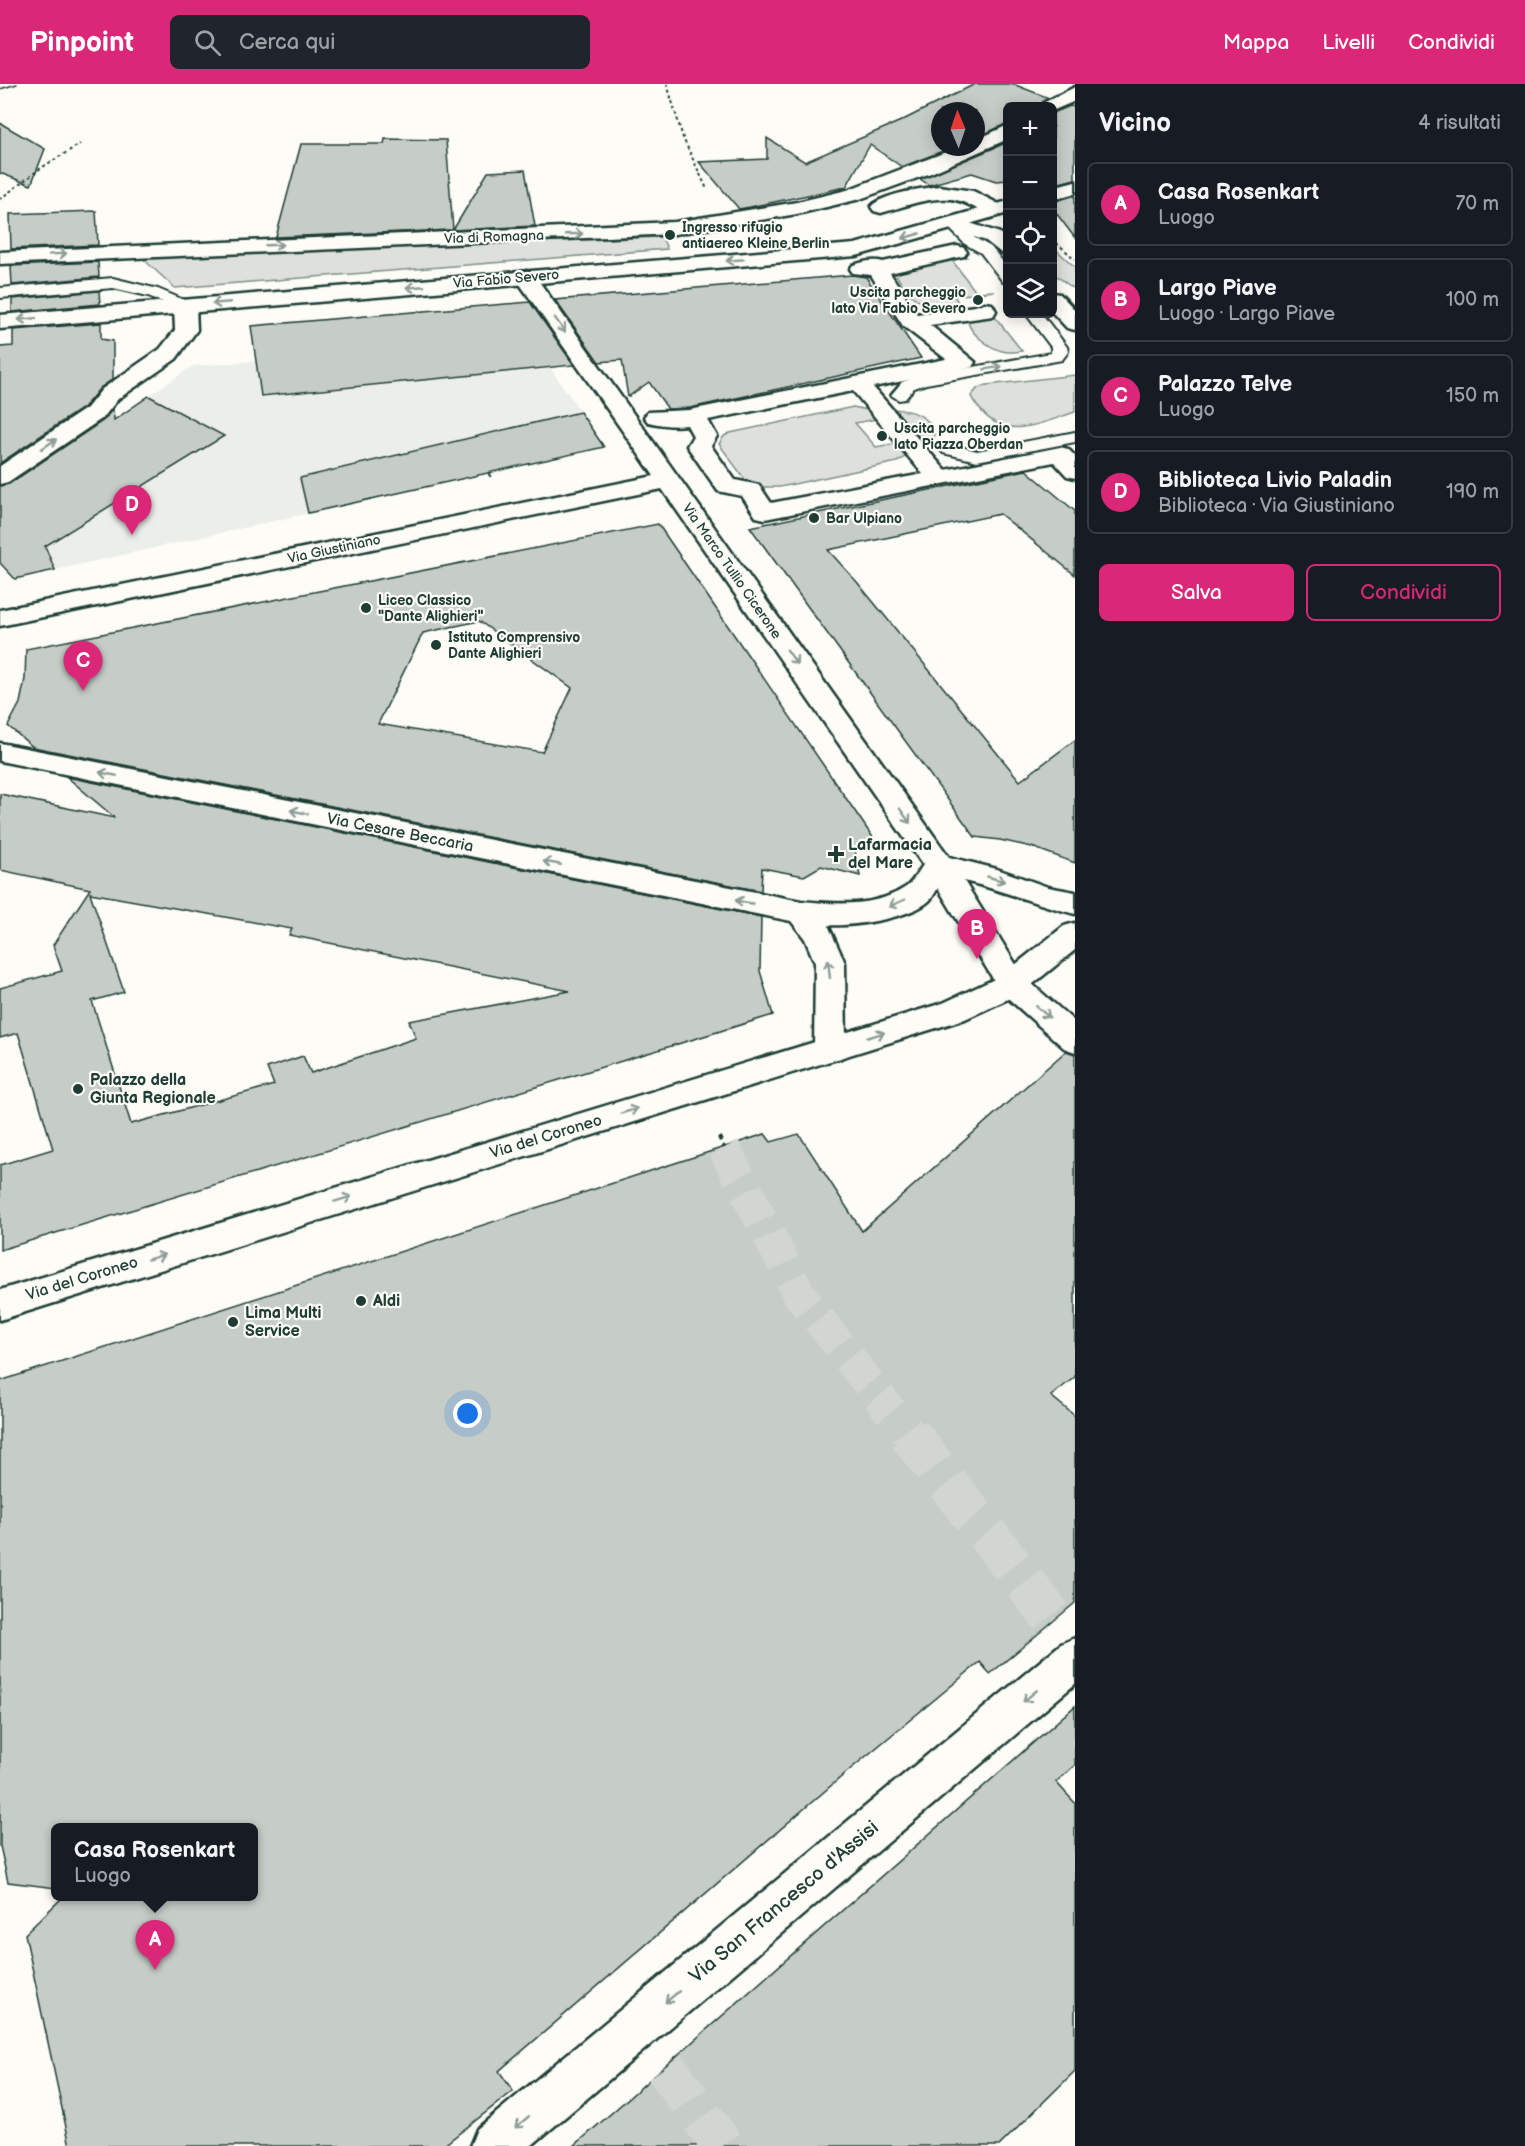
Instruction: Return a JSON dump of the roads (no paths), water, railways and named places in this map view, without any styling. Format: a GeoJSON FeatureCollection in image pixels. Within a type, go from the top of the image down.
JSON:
{"type":"FeatureCollection","features":[{"type":"Feature","properties":{"kind":"street"},"geometry":{"type":"LineString","coordinates":[[1057,103],[1075,93]]}},
{"type":"Feature","properties":{"kind":"street","name":"Via di Romagna"},"geometry":{"type":"LineString","coordinates":[[985,142],[1003,134]]}},
{"type":"Feature","properties":{"kind":"street","name":"Via di Romagna"},"geometry":{"type":"LineString","coordinates":[[0,258],[64,253],[675,228],[797,208],[853,195],[954,156]]}},
{"type":"Feature","properties":{"kind":"street"},"geometry":{"type":"LineString","coordinates":[[1057,193],[1075,187]]}},
{"type":"Feature","properties":{"kind":"street"},"geometry":{"type":"LineString","coordinates":[[797,208],[804,215],[825,219],[864,212],[921,194],[950,192],[977,198],[1002,209]]}},
{"type":"Feature","properties":{"kind":"street","name":"Via Fabio Severo"},"geometry":{"type":"LineString","coordinates":[[0,322],[856,250],[1002,209]]}},
{"type":"Feature","properties":{"kind":"street"},"geometry":{"type":"LineString","coordinates":[[952,223],[993,237],[1003,245]]}},
{"type":"Feature","properties":{"kind":"street"},"geometry":{"type":"LineString","coordinates":[[658,420],[694,417],[964,362],[911,321],[871,268],[963,247]]}},
{"type":"Feature","properties":{"kind":"street","name":"Via Marco Tullio Cicerone"},"geometry":{"type":"LineString","coordinates":[[526,277],[939,865],[1012,984],[1075,1040]]}},
{"type":"Feature","properties":{"kind":"street"},"geometry":{"type":"LineString","coordinates":[[1057,304],[1075,324]]}},
{"type":"Feature","properties":{"kind":"street"},"geometry":{"type":"LineString","coordinates":[[0,477],[95,413],[110,394],[168,354],[186,330],[184,306]]}},
{"type":"Feature","properties":{"kind":"street"},"geometry":{"type":"LineString","coordinates":[[911,321],[985,311],[984,309]]}},
{"type":"Feature","properties":{"kind":"street"},"geometry":{"type":"LineString","coordinates":[[858,383],[939,478]]}},
{"type":"Feature","properties":{"kind":"street"},"geometry":{"type":"LineString","coordinates":[[694,417],[705,436],[699,446],[727,486],[750,490],[765,512],[1060,454],[1075,471]]}},
{"type":"Feature","properties":{"kind":"street","name":"Via Giustiniano"},"geometry":{"type":"LineString","coordinates":[[0,618],[669,480]]}},
{"type":"Feature","properties":{"kind":"street","name":"Via Cesare Beccaria"},"geometry":{"type":"LineString","coordinates":[[0,752],[801,912],[846,916],[887,908],[918,894],[939,865]]}},
{"type":"Feature","properties":{"kind":"street"},"geometry":{"type":"LineString","coordinates":[[939,865],[997,879],[1043,896],[1075,903]]}},
{"type":"Feature","properties":{"kind":"street"},"geometry":{"type":"LineString","coordinates":[[801,912],[819,935],[830,963],[830,1049]]}},
{"type":"Feature","properties":{"kind":"street","name":"Via del Coroneo"},"geometry":{"type":"LineString","coordinates":[[0,1305],[954,1011],[1012,984],[1075,934]]}},
{"type":"Feature","properties":{"kind":"street","name":"Via San Francesco d'Assisi"},"geometry":{"type":"LineString","coordinates":[[494,2146],[1075,1658]]}},
{"type":"Feature","properties":{"kind":"lane"},"geometry":{"type":"LineString","coordinates":[[952,223],[963,247],[971,252],[1003,289]]}},
{"type":"Feature","properties":{"kind":"lane"},"geometry":{"type":"LineString","coordinates":[[963,247],[986,250],[1003,272]]}},
{"type":"Feature","properties":{"kind":"lane"},"geometry":{"type":"LineString","coordinates":[[0,287],[98,278],[153,292],[184,306]]}},
{"type":"Feature","properties":{"kind":"lane"},"geometry":{"type":"LineString","coordinates":[[0,293],[113,283]]}},
{"type":"Feature","properties":{"kind":"lane"},"geometry":{"type":"LineString","coordinates":[[899,395],[908,386],[923,380],[1056,357],[1060,352],[1059,347],[1037,318]]}},
{"type":"Feature","properties":{"kind":"lane"},"geometry":{"type":"LineString","coordinates":[[1031,444],[1075,428]]}},
{"type":"Feature","properties":{"kind":"lane"},"geometry":{"type":"LineString","coordinates":[[950,448],[977,456],[1075,437]]}},
{"type":"Feature","properties":{"kind":"tunnel"},"geometry":{"type":"LineString","coordinates":[[724,1148],[799,1294],[891,1412]]}},
{"type":"Feature","properties":{"kind":"tunnel"},"geometry":{"type":"LineString","coordinates":[[906,1430],[910,1435]]}},
{"type":"Feature","properties":{"kind":"tunnel"},"geometry":{"type":"LineString","coordinates":[[909,1434],[1054,1620]]}},
{"type":"Feature","properties":{"kind":"tunnel"},"geometry":{"type":"LineString","coordinates":[[665,2067],[723,2146]]}},
{"type":"Feature","properties":{"kind":"tram line"},"geometry":{"type":"LineString","coordinates":[[0,89],[17,84]]}},
{"type":"Feature","properties":{"kind":"place","name":"Ingresso rifugio antiaereo Kleine Berlin"},"geometry":{"type":"Point","coordinates":[670,235]}},
{"type":"Feature","properties":{"kind":"place","name":"Uscita parcheggio lato Via Fabio Severo"},"geometry":{"type":"Point","coordinates":[978,300]}},
{"type":"Feature","properties":{"kind":"place","name":"Uscita parcheggio lato Piazza Oberdan"},"geometry":{"type":"Point","coordinates":[882,436]}},
{"type":"Feature","properties":{"kind":"place","name":"Bar Ulpiano"},"geometry":{"type":"Point","coordinates":[814,518]}},
{"type":"Feature","properties":{"kind":"place","name":"Biblioteca Livio Paladin"},"geometry":{"type":"Point","coordinates":[132,535]}},
{"type":"Feature","properties":{"kind":"place","name":"Liceo Classico \"Dante Alighieri\""},"geometry":{"type":"Point","coordinates":[366,608]}},
{"type":"Feature","properties":{"kind":"place","name":"Istituto Comprensivo Dante Alighieri"},"geometry":{"type":"Point","coordinates":[436,645]}},
{"type":"Feature","properties":{"kind":"place","name":"Palazzo Telve"},"geometry":{"type":"Point","coordinates":[83,691]}},
{"type":"Feature","properties":{"kind":"place","name":"Lafarmacia del Mare"},"geometry":{"type":"Point","coordinates":[836,854]}},
{"type":"Feature","properties":{"kind":"place","name":"Largo Piave"},"geometry":{"type":"Point","coordinates":[977,959]}},
{"type":"Feature","properties":{"kind":"place","name":"Palazzo della Giunta Regionale"},"geometry":{"type":"Point","coordinates":[78,1089]}},
{"type":"Feature","properties":{"kind":"place","name":"Aldi"},"geometry":{"type":"Point","coordinates":[361,1301]}},
{"type":"Feature","properties":{"kind":"place","name":"Lima Multi Service"},"geometry":{"type":"Point","coordinates":[233,1322]}},
{"type":"Feature","properties":{"kind":"place","name":"Casa Rosenkart"},"geometry":{"type":"Point","coordinates":[155,1970]}}]}
